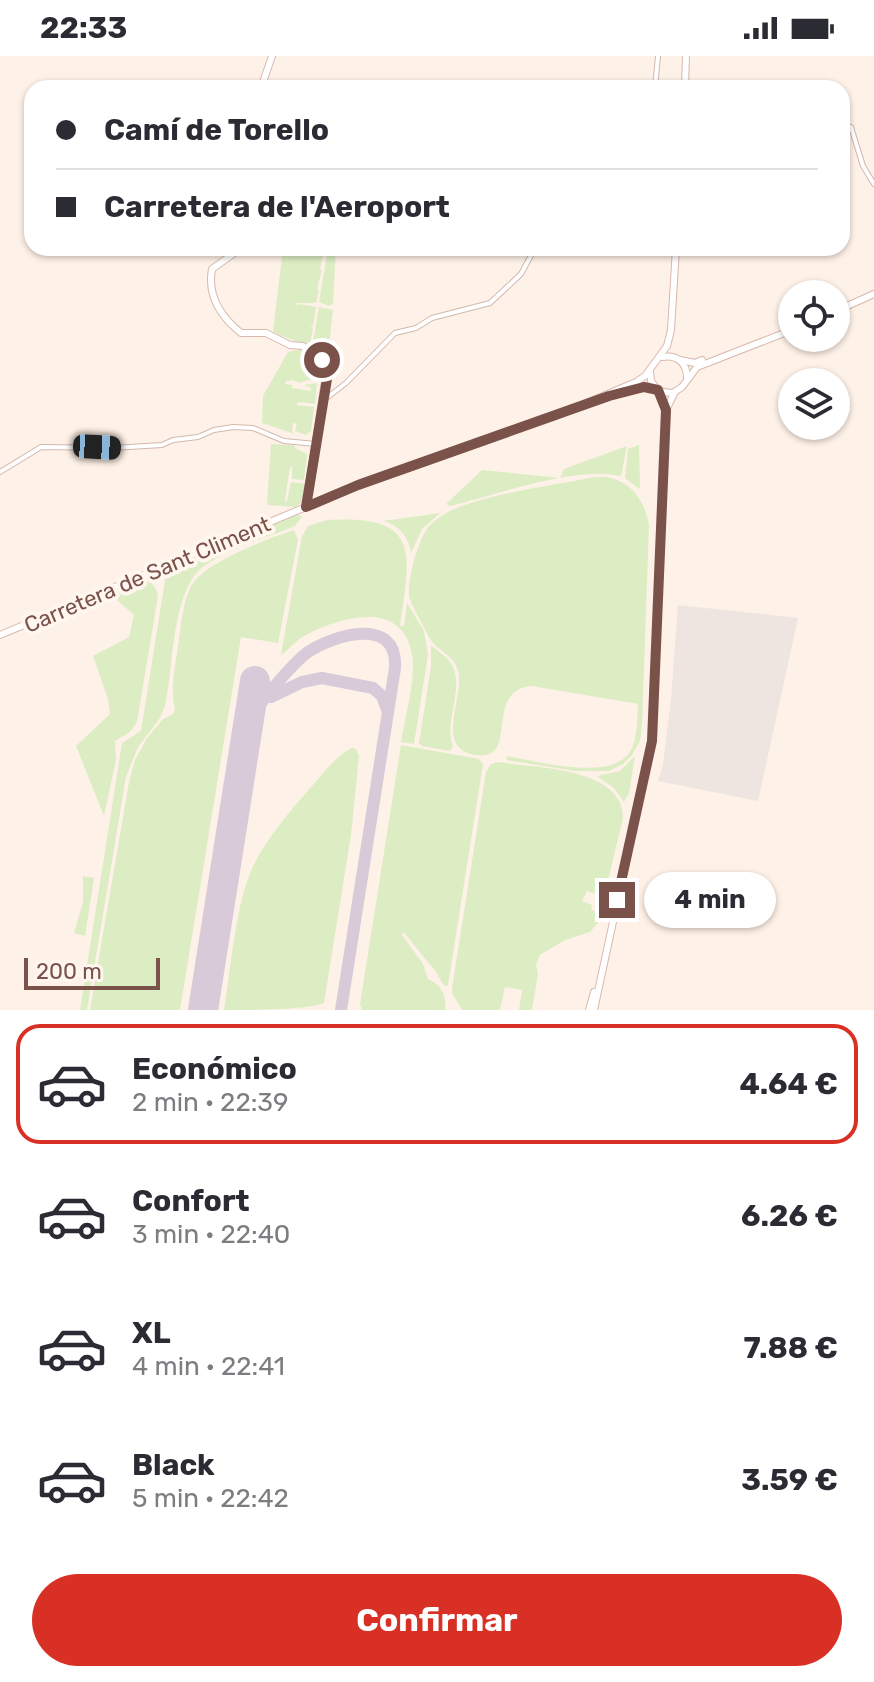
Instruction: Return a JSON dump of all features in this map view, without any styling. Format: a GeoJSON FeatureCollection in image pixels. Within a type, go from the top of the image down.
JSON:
{"type":"FeatureCollection","features":[{"type":"Feature","properties":{"kind":"main road"},"geometry":{"type":"LineString","coordinates":[[264,80],[272,56]]}},
{"type":"Feature","properties":{"kind":"main road"},"geometry":{"type":"LineString","coordinates":[[685,80],[686,56]]}},
{"type":"Feature","properties":{"kind":"main road"},"geometry":{"type":"LineString","coordinates":[[230,256],[212,269],[211,283],[216,307],[241,333],[266,333],[290,345],[303,346],[318,356],[327,376],[306,507]]}},
{"type":"Feature","properties":{"kind":"main road"},"geometry":{"type":"LineString","coordinates":[[676,256],[671,330],[673,350],[686,368],[687,378]]}},
{"type":"Feature","properties":{"kind":"main road"},"geometry":{"type":"LineString","coordinates":[[850,305],[874,294]]}},
{"type":"Feature","properties":{"kind":"main road"},"geometry":{"type":"LineString","coordinates":[[609,396],[642,379],[667,346],[671,330]]}},
{"type":"Feature","properties":{"kind":"main road"},"geometry":{"type":"LineString","coordinates":[[658,358],[670,356],[695,363],[778,334]]}},
{"type":"Feature","properties":{"kind":"main road"},"geometry":{"type":"LineString","coordinates":[[609,396],[639,387],[675,392],[703,364],[778,335]]}},
{"type":"Feature","properties":{"kind":"main road"},"geometry":{"type":"LineString","coordinates":[[650,368],[651,381],[666,410]]}},
{"type":"Feature","properties":{"kind":"main road"},"geometry":{"type":"LineString","coordinates":[[593,1010],[652,741],[666,410],[675,392]]}},
{"type":"Feature","properties":{"kind":"main road","name":"Carretera de Sant Climent"},"geometry":{"type":"LineString","coordinates":[[0,635],[358,485],[609,396]]}},
{"type":"Feature","properties":{"kind":"street"},"geometry":{"type":"LineString","coordinates":[[656,80],[658,56]]}},
{"type":"Feature","properties":{"kind":"street"},"geometry":{"type":"LineString","coordinates":[[850,127],[863,166],[874,184]]}},
{"type":"Feature","properties":{"kind":"street"},"geometry":{"type":"LineString","coordinates":[[324,400],[346,383],[395,333],[416,328],[432,318],[490,303],[521,274],[531,256]]}},
{"type":"Feature","properties":{"kind":"street"},"geometry":{"type":"LineString","coordinates":[[0,472],[41,447],[162,445],[233,427],[253,428],[284,441],[316,444]]}},
{"type":"Feature","properties":{"kind":"shaded area"},"geometry":{"type":"Polygon","coordinates":[[[678,605],[798,618],[758,801],[658,781],[663,765],[671,698],[678,605]]]}},
{"type":"Feature","properties":{"kind":"green space"},"geometry":{"type":"Polygon","coordinates":[[[282,256],[323,256],[316,303],[295,303],[316,307],[313,326],[310,327],[313,328],[310,344],[307,346],[273,332],[282,256]]]}},
{"type":"Feature","properties":{"kind":"green space"},"geometry":{"type":"Polygon","coordinates":[[[327,256],[336,256],[333,303],[329,306],[319,302],[327,256]]]}},
{"type":"Feature","properties":{"kind":"green space"},"geometry":{"type":"Polygon","coordinates":[[[319,307],[333,310],[328,357],[312,348],[319,307]]]}},
{"type":"Feature","properties":{"kind":"green space"},"geometry":{"type":"Polygon","coordinates":[[[301,349],[317,364],[318,377],[299,383],[286,381],[285,384],[311,391],[304,385],[317,383],[315,404],[298,402],[297,405],[314,407],[311,431],[306,435],[295,431],[297,424],[293,423],[292,431],[295,434],[262,423],[263,396],[288,352],[301,349]]]}},
{"type":"Feature","properties":{"kind":"green space"},"geometry":{"type":"Polygon","coordinates":[[[271,444],[294,445],[307,454],[304,480],[292,479],[290,467],[285,501],[291,482],[305,484],[302,502],[295,507],[267,505],[271,444]]]}},
{"type":"Feature","properties":{"kind":"green space"},"geometry":{"type":"Polygon","coordinates":[[[639,445],[639,489],[625,478],[628,449],[639,445]]]}},
{"type":"Feature","properties":{"kind":"green space"},"geometry":{"type":"Polygon","coordinates":[[[627,446],[621,476],[602,474],[560,478],[564,469],[627,446]]]}},
{"type":"Feature","properties":{"kind":"green space"},"geometry":{"type":"Polygon","coordinates":[[[482,470],[559,478],[450,506],[446,504],[482,470]]]}},
{"type":"Feature","properties":{"kind":"green space"},"geometry":{"type":"Polygon","coordinates":[[[606,477],[623,483],[635,493],[644,507],[649,524],[640,741],[623,764],[609,771],[575,771],[506,760],[507,756],[594,768],[623,759],[634,743],[638,704],[532,686],[517,690],[508,699],[497,748],[489,754],[476,755],[463,751],[453,733],[458,671],[453,661],[431,640],[409,597],[411,573],[422,538],[438,518],[474,502],[606,477]]]}},
{"type":"Feature","properties":{"kind":"green space"},"geometry":{"type":"Polygon","coordinates":[[[440,513],[422,529],[411,553],[402,532],[383,521],[440,513]]]}},
{"type":"Feature","properties":{"kind":"green space"},"geometry":{"type":"Polygon","coordinates":[[[297,514],[302,517],[295,526],[204,566],[193,577],[185,593],[165,706],[160,718],[138,747],[126,777],[87,1010],[80,1010],[122,743],[141,731],[166,574],[150,581],[158,596],[137,722],[130,732],[115,741],[116,760],[104,816],[76,746],[110,714],[93,656],[129,637],[134,615],[109,593],[297,514]]]}},
{"type":"Feature","properties":{"kind":"green space"},"geometry":{"type":"Polygon","coordinates":[[[327,520],[380,524],[394,531],[403,543],[407,558],[400,626],[404,626],[407,603],[424,631],[428,655],[414,744],[401,742],[413,665],[406,637],[396,625],[368,617],[334,623],[304,636],[281,655],[302,536],[308,526],[327,520]]]}},
{"type":"Feature","properties":{"kind":"green space"},"geometry":{"type":"Polygon","coordinates":[[[294,530],[298,540],[278,643],[241,637],[180,1010],[90,1010],[129,782],[135,760],[147,738],[175,709],[174,678],[188,593],[198,577],[222,560],[294,530]]]}},
{"type":"Feature","properties":{"kind":"green space"},"geometry":{"type":"Polygon","coordinates":[[[431,645],[455,671],[456,692],[451,725],[453,746],[450,751],[419,743],[431,666],[431,645]]]}},
{"type":"Feature","properties":{"kind":"green space"},"geometry":{"type":"Polygon","coordinates":[[[401,745],[479,759],[483,764],[448,985],[443,984],[404,932],[402,935],[423,964],[428,979],[442,991],[445,1010],[362,1010],[360,1004],[401,745]]]}},
{"type":"Feature","properties":{"kind":"green space"},"geometry":{"type":"Polygon","coordinates":[[[352,748],[359,756],[351,835],[324,1003],[291,1008],[224,1010],[241,903],[256,860],[295,806],[335,760],[352,748]]]}},
{"type":"Feature","properties":{"kind":"green space"},"geometry":{"type":"Polygon","coordinates":[[[635,756],[629,793],[624,802],[614,788],[597,776],[620,771],[635,756]]]}},
{"type":"Feature","properties":{"kind":"green space"},"geometry":{"type":"Polygon","coordinates":[[[498,762],[554,769],[593,779],[609,789],[619,801],[623,818],[604,897],[587,891],[582,901],[592,905],[591,909],[598,914],[598,923],[590,932],[565,940],[540,955],[536,965],[538,974],[532,1010],[519,1010],[522,990],[505,987],[500,1010],[462,1010],[452,988],[486,772],[491,764],[498,762]]]}},
{"type":"Feature","properties":{"kind":"green space"},"geometry":{"type":"Polygon","coordinates":[[[83,876],[94,878],[85,936],[74,933],[83,902],[83,876]]]}},
{"type":"Feature","properties":{"kind":"taxiway"},"geometry":{"type":"LineString","coordinates":[[248,724],[284,675],[319,646],[362,634],[376,635],[386,641],[393,651],[395,668],[341,1010]]}},
{"type":"Feature","properties":{"kind":"taxiway"},"geometry":{"type":"LineString","coordinates":[[271,697],[302,682],[322,678],[373,688],[382,696],[387,710]]}},
{"type":"Feature","properties":{"kind":"runway"},"geometry":{"type":"LineString","coordinates":[[203,1010],[255,681]]}},
{"type":"Feature","properties":{"kind":"route"},"geometry":{"type":"LineString","coordinates":[[322,360],[327,379],[306,507],[358,485],[609,396],[639,387],[658,390],[666,410],[653,734],[617,900]]}}]}
